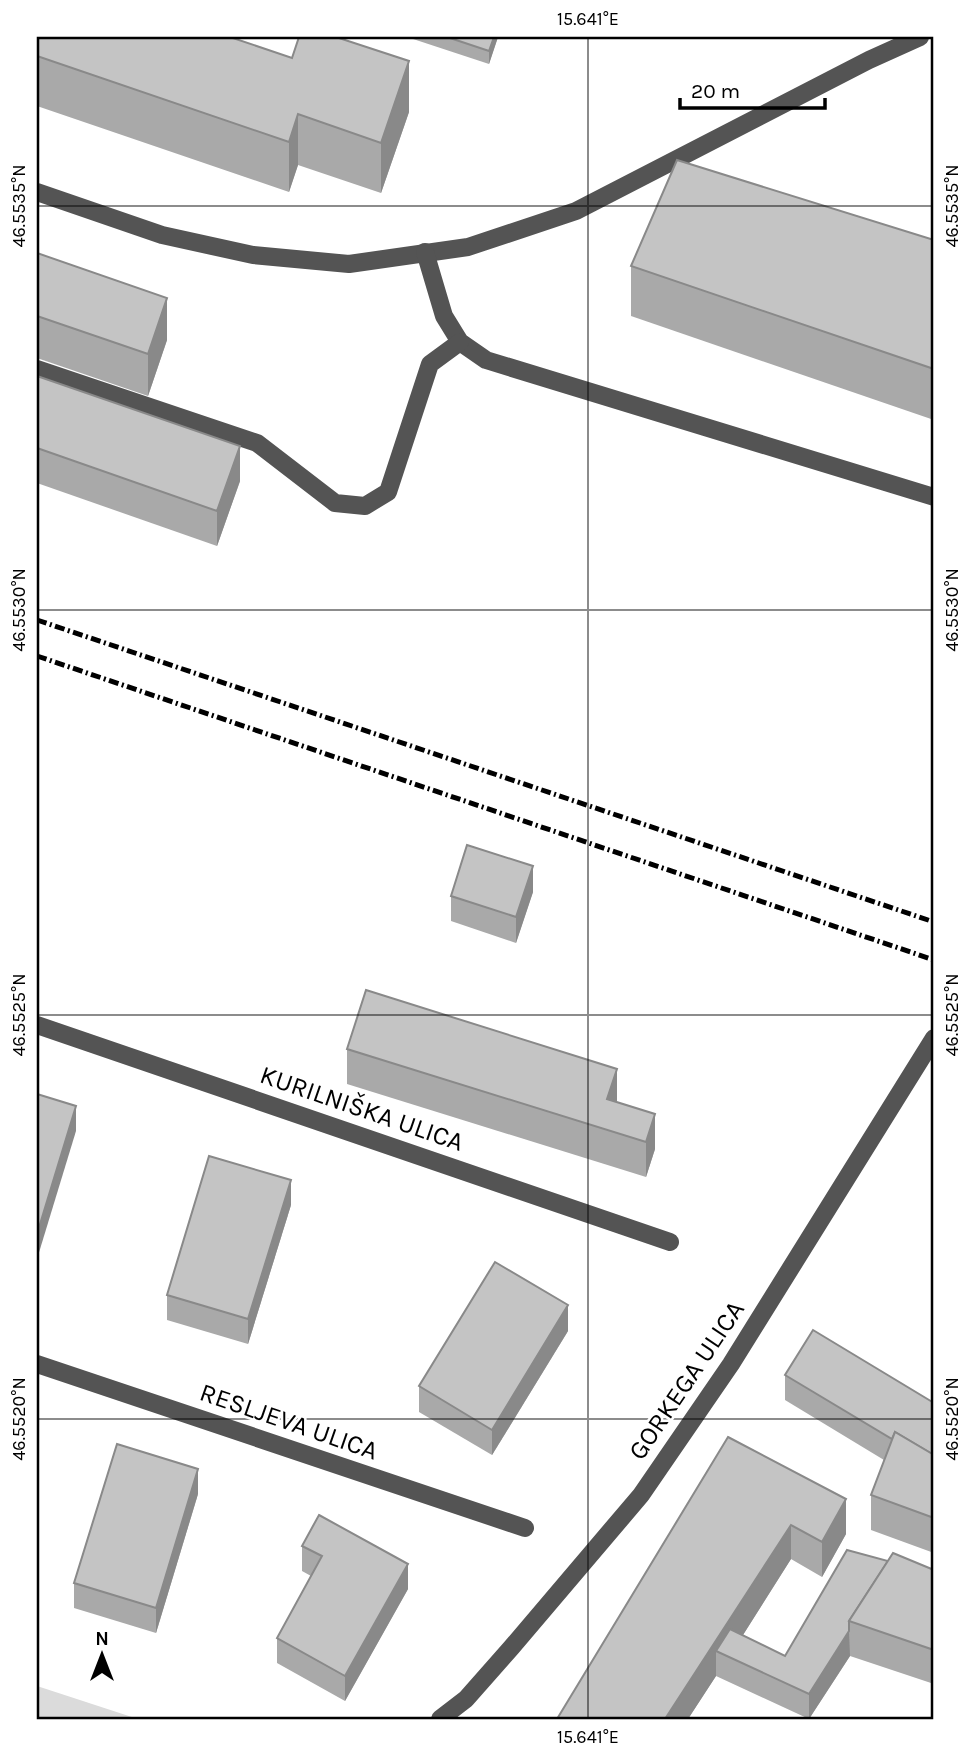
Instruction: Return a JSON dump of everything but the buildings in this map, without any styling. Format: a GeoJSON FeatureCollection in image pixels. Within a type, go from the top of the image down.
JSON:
{"type":"FeatureCollection","features":[{"type":"Feature","properties":{"kind":"street"},"geometry":{"type":"LineString","coordinates":[[37,192],[162,235],[253,256],[349,264],[468,247],[576,211],[869,60],[920,37]]}},
{"type":"Feature","properties":{"kind":"street"},"geometry":{"type":"LineString","coordinates":[[425,252],[444,316],[460,342],[486,360],[934,497]]}},
{"type":"Feature","properties":{"kind":"street"},"geometry":{"type":"LineString","coordinates":[[37,369],[257,443],[335,503],[365,506],[388,492],[430,364],[460,342]]}},
{"type":"Feature","properties":{"kind":"street","name":"KURILNIŠKA ULICA"},"geometry":{"type":"LineString","coordinates":[[37,1025],[670,1242]]}},
{"type":"Feature","properties":{"kind":"street","name":"GORKEGA ULICA"},"geometry":{"type":"LineString","coordinates":[[440,1719],[466,1699],[641,1495],[731,1364],[934,1038]]}},
{"type":"Feature","properties":{"kind":"street","name":"RESLJEVA ULICA"},"geometry":{"type":"LineString","coordinates":[[37,1364],[525,1528]]}},
{"type":"Feature","properties":{"kind":"street"},"geometry":{"type":"LineString","coordinates":[[457,1719],[466,1699]]}},
{"type":"Feature","properties":{"kind":"shaded area"},"geometry":{"type":"Polygon","coordinates":[[[37,1686],[138,1719],[37,1719],[37,1686]]]}},
{"type":"Feature","properties":{"kind":"railway"},"geometry":{"type":"LineString","coordinates":[[37,620],[934,922]]}},
{"type":"Feature","properties":{"kind":"railway"},"geometry":{"type":"LineString","coordinates":[[37,656],[934,960]]}}]}
